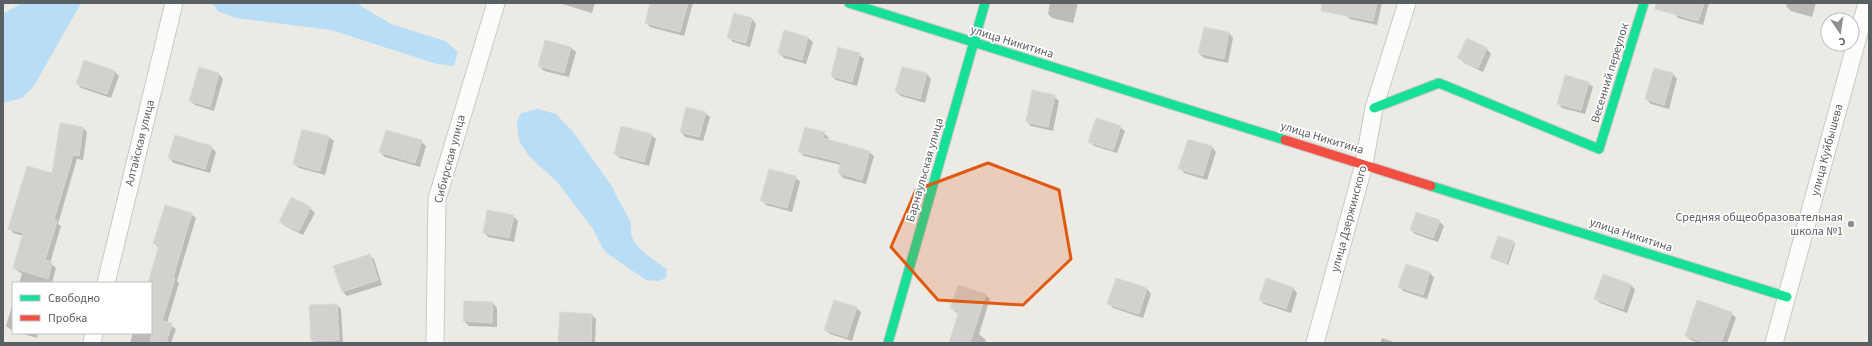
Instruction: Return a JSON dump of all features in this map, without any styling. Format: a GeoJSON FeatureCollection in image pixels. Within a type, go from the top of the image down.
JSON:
{"type":"FeatureCollection","features":[{"type":"Feature","properties":{"kind":"street","name":"Алтайская улица"},"geometry":{"type":"LineString","coordinates":[[106,282],[174,3]]}},
{"type":"Feature","properties":{"kind":"street","name":"Сибирская улица"},"geometry":{"type":"LineString","coordinates":[[435,343],[437,199],[496,3]]}},
{"type":"Feature","properties":{"kind":"street","name":"улица Никитина"},"geometry":{"type":"LineString","coordinates":[[849,3],[1787,297]]}},
{"type":"Feature","properties":{"kind":"street","name":"Барнаульская улица"},"geometry":{"type":"LineString","coordinates":[[888,343],[985,3]]}},
{"type":"Feature","properties":{"kind":"street","name":"улица Дзержинского"},"geometry":{"type":"LineString","coordinates":[[1315,343],[1364,164],[1374,108],[1407,3]]}},
{"type":"Feature","properties":{"kind":"street","name":"Весенний переулок"},"geometry":{"type":"LineString","coordinates":[[1374,108],[1439,83],[1599,149],[1644,3]]}},
{"type":"Feature","properties":{"kind":"street","name":"улица Куйбышева"},"geometry":{"type":"LineString","coordinates":[[1774,343],[1867,3]]}},
{"type":"Feature","properties":{"kind":"highlighted area"},"geometry":{"type":"Polygon","coordinates":[[[988,163],[1059,190],[1071,259],[1023,305],[938,300],[891,247],[916,190],[988,163]]]}},
{"type":"Feature","properties":{"kind":"water"},"geometry":{"type":"Polygon","coordinates":[[[22,3],[83,3],[80,5],[34,86],[22,98],[3,103],[3,14],[22,3]]]}},
{"type":"Feature","properties":{"kind":"water"},"geometry":{"type":"Polygon","coordinates":[[[212,3],[356,3],[391,24],[445,41],[458,52],[454,66],[437,64],[331,30],[236,18],[218,11],[212,3]]]}},
{"type":"Feature","properties":{"kind":"water"},"geometry":{"type":"Polygon","coordinates":[[[538,109],[556,114],[574,133],[613,188],[630,221],[631,235],[638,247],[667,269],[666,278],[658,281],[646,280],[608,254],[602,247],[593,229],[558,183],[529,156],[519,141],[517,122],[521,113],[538,109]]]}},
{"type":"Feature","properties":{"kind":"building"},"geometry":{"type":"Polygon","coordinates":[[[650,3],[688,3],[680,32],[645,23],[650,3]]]}},
{"type":"Feature","properties":{"kind":"building"},"geometry":{"type":"Polygon","coordinates":[[[1322,3],[1377,3],[1373,21],[1321,11],[1322,3]]]}},
{"type":"Feature","properties":{"kind":"building"},"geometry":{"type":"Polygon","coordinates":[[[1656,3],[1704,3],[1698,21],[1655,9],[1656,3]]]}},
{"type":"Feature","properties":{"kind":"building"},"geometry":{"type":"Polygon","coordinates":[[[734,13],[752,18],[746,43],[727,38],[734,13]]]}},
{"type":"Feature","properties":{"kind":"building"},"geometry":{"type":"Polygon","coordinates":[[[1204,27],[1229,32],[1224,59],[1198,53],[1204,27]]]}},
{"type":"Feature","properties":{"kind":"building"},"geometry":{"type":"Polygon","coordinates":[[[784,30],[808,37],[802,60],[778,53],[784,30]]]}},
{"type":"Feature","properties":{"kind":"building"},"geometry":{"type":"Polygon","coordinates":[[[1467,38],[1487,48],[1478,68],[1457,58],[1467,38]]]}},
{"type":"Feature","properties":{"kind":"building"},"geometry":{"type":"Polygon","coordinates":[[[545,40],[571,47],[564,73],[538,66],[545,40]]]}},
{"type":"Feature","properties":{"kind":"building"},"geometry":{"type":"Polygon","coordinates":[[[838,47],[860,53],[852,82],[831,76],[838,47]]]}},
{"type":"Feature","properties":{"kind":"building"},"geometry":{"type":"Polygon","coordinates":[[[84,60],[115,71],[107,94],[76,84],[84,60]]]}},
{"type":"Feature","properties":{"kind":"building"},"geometry":{"type":"Polygon","coordinates":[[[199,67],[219,73],[210,107],[189,101],[199,67]]]}},
{"type":"Feature","properties":{"kind":"building"},"geometry":{"type":"Polygon","coordinates":[[[902,67],[927,73],[920,99],[895,92],[902,67]]]}},
{"type":"Feature","properties":{"kind":"building"},"geometry":{"type":"Polygon","coordinates":[[[1654,68],[1673,73],[1664,105],[1645,99],[1654,68]]]}},
{"type":"Feature","properties":{"kind":"building"},"geometry":{"type":"Polygon","coordinates":[[[1565,75],[1589,82],[1581,110],[1557,104],[1565,75]]]}},
{"type":"Feature","properties":{"kind":"building"},"geometry":{"type":"Polygon","coordinates":[[[1032,90],[1055,95],[1048,127],[1026,122],[1032,90]]]}},
{"type":"Feature","properties":{"kind":"building"},"geometry":{"type":"Polygon","coordinates":[[[686,107],[706,112],[699,137],[680,132],[686,107]]]}},
{"type":"Feature","properties":{"kind":"building"},"geometry":{"type":"Polygon","coordinates":[[[1096,118],[1121,126],[1113,150],[1088,142],[1096,118]]]}},
{"type":"Feature","properties":{"kind":"building"},"geometry":{"type":"Polygon","coordinates":[[[60,123],[83,127],[79,156],[73,155],[54,220],[57,221],[45,260],[52,262],[48,279],[13,268],[23,233],[8,229],[27,166],[52,173],[60,123]]]}},
{"type":"Feature","properties":{"kind":"building"},"geometry":{"type":"Polygon","coordinates":[[[621,126],[652,134],[644,162],[614,154],[621,126]]]}},
{"type":"Feature","properties":{"kind":"building"},"geometry":{"type":"Polygon","coordinates":[[[805,127],[825,132],[823,138],[870,151],[862,180],[838,173],[841,162],[798,152],[805,127]]]}},
{"type":"Feature","properties":{"kind":"building"},"geometry":{"type":"Polygon","coordinates":[[[302,129],[329,136],[320,171],[293,164],[302,129]]]}},
{"type":"Feature","properties":{"kind":"building"},"geometry":{"type":"Polygon","coordinates":[[[386,130],[422,140],[415,163],[379,152],[386,130]]]}},
{"type":"Feature","properties":{"kind":"building"},"geometry":{"type":"Polygon","coordinates":[[[175,135],[212,146],[205,169],[168,158],[175,135]]]}},
{"type":"Feature","properties":{"kind":"building"},"geometry":{"type":"Polygon","coordinates":[[[1188,139],[1212,146],[1203,176],[1178,169],[1188,139]]]}},
{"type":"Feature","properties":{"kind":"building"},"geometry":{"type":"Polygon","coordinates":[[[769,169],[796,176],[787,208],[760,201],[769,169]]]}},
{"type":"Feature","properties":{"kind":"building"},"geometry":{"type":"Polygon","coordinates":[[[291,197],[311,207],[299,231],[279,222],[291,197]]]}},
{"type":"Feature","properties":{"kind":"building"},"geometry":{"type":"Polygon","coordinates":[[[165,205],[192,213],[162,321],[172,323],[166,343],[151,343],[152,282],[148,282],[159,245],[153,244],[165,205]]]}},
{"type":"Feature","properties":{"kind":"building"},"geometry":{"type":"Polygon","coordinates":[[[487,210],[514,215],[509,238],[483,233],[487,210]]]}},
{"type":"Feature","properties":{"kind":"building"},"geometry":{"type":"Polygon","coordinates":[[[1416,212],[1440,220],[1433,238],[1410,230],[1416,212]]]}},
{"type":"Feature","properties":{"kind":"building"},"geometry":{"type":"Polygon","coordinates":[[[1498,236],[1514,241],[1506,264],[1490,258],[1498,236]]]}},
{"type":"Feature","properties":{"kind":"building"},"geometry":{"type":"Polygon","coordinates":[[[370,254],[378,280],[342,292],[333,266],[370,254]]]}},
{"type":"Feature","properties":{"kind":"building"},"geometry":{"type":"Polygon","coordinates":[[[1406,264],[1430,272],[1423,295],[1398,287],[1406,264]]]}},
{"type":"Feature","properties":{"kind":"building"},"geometry":{"type":"Polygon","coordinates":[[[1603,274],[1631,284],[1623,309],[1594,299],[1603,274]]]}},
{"type":"Feature","properties":{"kind":"building"},"geometry":{"type":"Polygon","coordinates":[[[1116,278],[1147,288],[1139,314],[1107,304],[1116,278]]]}},
{"type":"Feature","properties":{"kind":"building"},"geometry":{"type":"Polygon","coordinates":[[[1266,278],[1293,287],[1286,309],[1259,300],[1266,278]]]}},
{"type":"Feature","properties":{"kind":"building"},"geometry":{"type":"Polygon","coordinates":[[[958,285],[986,294],[970,343],[949,343],[959,311],[950,308],[958,285]]]}},
{"type":"Feature","properties":{"kind":"building"},"geometry":{"type":"Polygon","coordinates":[[[834,300],[857,307],[847,337],[824,330],[834,300]]]}},
{"type":"Feature","properties":{"kind":"building"},"geometry":{"type":"Polygon","coordinates":[[[1697,300],[1732,312],[1721,343],[1706,343],[1685,336],[1697,300]]]}},
{"type":"Feature","properties":{"kind":"building"},"geometry":{"type":"Polygon","coordinates":[[[464,301],[493,302],[492,323],[463,321],[464,301]]]}},
{"type":"Feature","properties":{"kind":"building"},"geometry":{"type":"Polygon","coordinates":[[[337,304],[339,340],[311,341],[309,305],[337,304]]]}},
{"type":"Feature","properties":{"kind":"building"},"geometry":{"type":"Polygon","coordinates":[[[560,312],[592,314],[591,343],[558,341],[560,312]]]}},
{"type":"Feature","properties":{"kind":"traffic: fast"},"geometry":{"type":"LineString","coordinates":[[849,3],[1285,140]]}},
{"type":"Feature","properties":{"kind":"traffic: fast"},"geometry":{"type":"LineString","coordinates":[[888,343],[985,3]]}},
{"type":"Feature","properties":{"kind":"traffic: fast"},"geometry":{"type":"LineString","coordinates":[[1374,108],[1439,83],[1599,149],[1644,3]]}},
{"type":"Feature","properties":{"kind":"traffic: fast"},"geometry":{"type":"LineString","coordinates":[[1431,186],[1787,297]]}},
{"type":"Feature","properties":{"kind":"traffic: jam"},"geometry":{"type":"LineString","coordinates":[[1285,140],[1431,186]]}},
{"type":"Feature","properties":{"kind":"place","name":"Средняя общеобразовательная школа №1"},"geometry":{"type":"Point","coordinates":[1851,224]}}]}
